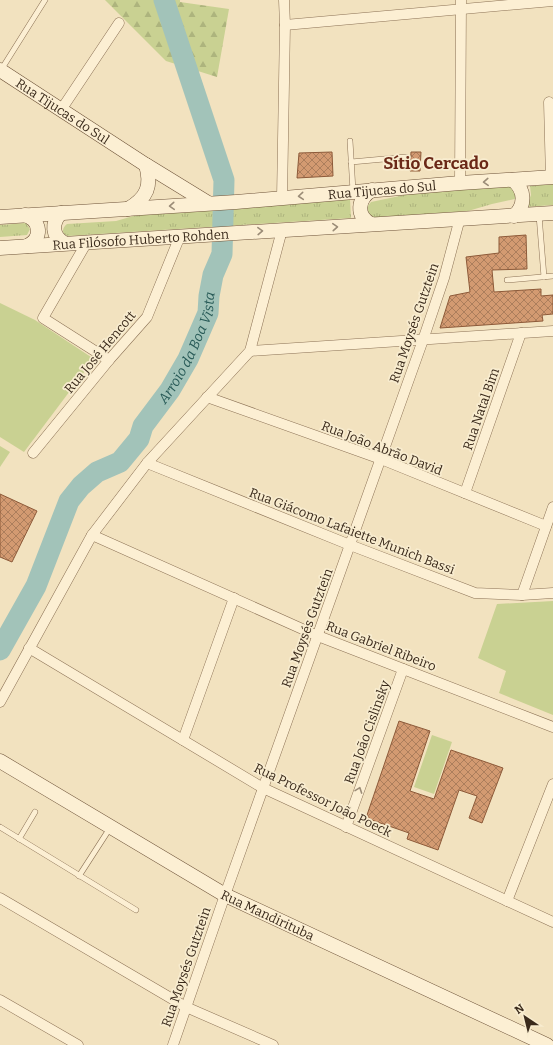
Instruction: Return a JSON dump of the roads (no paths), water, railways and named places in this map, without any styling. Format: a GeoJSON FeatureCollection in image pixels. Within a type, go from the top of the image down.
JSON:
{"type":"FeatureCollection","features":[{"type":"Feature","properties":{"kind":"main road","name":"Rua Tijucas do Sul"},"geometry":{"type":"LineString","coordinates":[[0,71],[146,165],[210,203],[460,183],[552,178]]}},
{"type":"Feature","properties":{"kind":"main road"},"geometry":{"type":"LineString","coordinates":[[128,209],[138,204],[144,196],[148,186],[149,175],[146,165]]}},
{"type":"Feature","properties":{"kind":"main road"},"geometry":{"type":"LineString","coordinates":[[513,180],[520,187],[523,197],[521,207],[514,216]]}},
{"type":"Feature","properties":{"kind":"main road"},"geometry":{"type":"LineString","coordinates":[[371,224],[363,218],[360,209],[363,198],[372,190]]}},
{"type":"Feature","properties":{"kind":"main road"},"geometry":{"type":"LineString","coordinates":[[0,217],[210,203]]}},
{"type":"Feature","properties":{"kind":"main road"},"geometry":{"type":"LineString","coordinates":[[60,213],[55,220],[54,229],[57,238],[64,243]]}},
{"type":"Feature","properties":{"kind":"main road"},"geometry":{"type":"LineString","coordinates":[[282,230],[546,213]]}},
{"type":"Feature","properties":{"kind":"main road"},"geometry":{"type":"LineString","coordinates":[[25,215],[33,219],[36,223],[38,232],[35,241],[27,246]]}},
{"type":"Feature","properties":{"kind":"main road","name":"Rua Filósofo Huberto Rohden"},"geometry":{"type":"LineString","coordinates":[[0,248],[282,230]]}},
{"type":"Feature","properties":{"kind":"main road","name":"Rua Mandirituba"},"geometry":{"type":"LineString","coordinates":[[0,761],[225,895],[547,1045]]}},
{"type":"Feature","properties":{"kind":"street"},"geometry":{"type":"LineString","coordinates":[[282,198],[285,25],[284,0]]}},
{"type":"Feature","properties":{"kind":"street"},"geometry":{"type":"LineString","coordinates":[[285,25],[461,4],[553,1]]}},
{"type":"Feature","properties":{"kind":"street"},"geometry":{"type":"LineString","coordinates":[[460,183],[461,4]]}},
{"type":"Feature","properties":{"kind":"street"},"geometry":{"type":"LineString","coordinates":[[61,110],[119,23]]}},
{"type":"Feature","properties":{"kind":"street"},"geometry":{"type":"LineString","coordinates":[[549,102],[552,178]]}},
{"type":"Feature","properties":{"kind":"street","name":"Rua Moysés Gutztein"},"geometry":{"type":"LineString","coordinates":[[173,1045],[423,340],[444,278],[460,218]]}},
{"type":"Feature","properties":{"kind":"street"},"geometry":{"type":"LineString","coordinates":[[0,702],[92,535],[147,464],[250,352],[282,230]]}},
{"type":"Feature","properties":{"kind":"street","name":"Rua José Hencott"},"geometry":{"type":"LineString","coordinates":[[33,453],[109,360],[147,317],[180,236]]}},
{"type":"Feature","properties":{"kind":"street"},"geometry":{"type":"LineString","coordinates":[[87,242],[43,318],[109,360]]}},
{"type":"Feature","properties":{"kind":"street"},"geometry":{"type":"LineString","coordinates":[[250,352],[553,331]]}},
{"type":"Feature","properties":{"kind":"street","name":"Rua Natal Bim"},"geometry":{"type":"LineString","coordinates":[[465,493],[521,333]]}},
{"type":"Feature","properties":{"kind":"street","name":"Rua João Abrão David"},"geometry":{"type":"LineString","coordinates":[[207,397],[381,459],[546,526]]}},
{"type":"Feature","properties":{"kind":"street","name":"Rua Giácomo Lafaiette Munich Bassi"},"geometry":{"type":"LineString","coordinates":[[147,464],[475,593],[522,595],[553,593]]}},
{"type":"Feature","properties":{"kind":"street"},"geometry":{"type":"LineString","coordinates":[[522,595],[553,507]]}},
{"type":"Feature","properties":{"kind":"street","name":"Rua Gabriel Ribeiro"},"geometry":{"type":"LineString","coordinates":[[92,535],[318,636],[553,728]]}},
{"type":"Feature","properties":{"kind":"street"},"geometry":{"type":"LineString","coordinates":[[182,740],[234,598]]}},
{"type":"Feature","properties":{"kind":"street","name":"Rua Professor João Poeck"},"geometry":{"type":"LineString","coordinates":[[29,648],[263,788],[553,922]]}},
{"type":"Feature","properties":{"kind":"street","name":"Rua João Cislinsky"},"geometry":{"type":"LineString","coordinates":[[346,827],[403,669]]}},
{"type":"Feature","properties":{"kind":"street"},"geometry":{"type":"LineString","coordinates":[[507,901],[553,784]]}},
{"type":"Feature","properties":{"kind":"street"},"geometry":{"type":"LineString","coordinates":[[0,898],[186,1007],[273,1045]]}},
{"type":"Feature","properties":{"kind":"street"},"geometry":{"type":"LineString","coordinates":[[0,1000],[78,1045]]}},
{"type":"Feature","properties":{"kind":"lane"},"geometry":{"type":"LineString","coordinates":[[0,71],[45,0]]}},
{"type":"Feature","properties":{"kind":"lane"},"geometry":{"type":"LineString","coordinates":[[350,141],[353,192]]}},
{"type":"Feature","properties":{"kind":"lane"},"geometry":{"type":"LineString","coordinates":[[351,162],[406,157]]}},
{"type":"Feature","properties":{"kind":"lane"},"geometry":{"type":"LineString","coordinates":[[544,277],[546,213]]}},
{"type":"Feature","properties":{"kind":"lane"},"geometry":{"type":"LineString","coordinates":[[507,280],[553,276]]}},
{"type":"Feature","properties":{"kind":"lane"},"geometry":{"type":"LineString","coordinates":[[19,839],[35,812]]}},
{"type":"Feature","properties":{"kind":"lane"},"geometry":{"type":"LineString","coordinates":[[0,827],[136,910]]}},
{"type":"Feature","properties":{"kind":"lane"},"geometry":{"type":"LineString","coordinates":[[79,876],[111,827]]}},
{"type":"Feature","properties":{"kind":"waterway","name":"Arroio da Boa Vista"},"geometry":{"type":"LineString","coordinates":[[0,650],[36,586],[69,501],[81,486],[97,472],[120,462],[139,439],[143,426],[170,390],[188,359],[208,313],[209,296],[213,275],[222,254],[224,180],[164,0]]}},
{"type":"Feature","properties":{"kind":"district","name":"Sítio Cercado"},"geometry":{"type":"Point","coordinates":[436,163]}}]}
